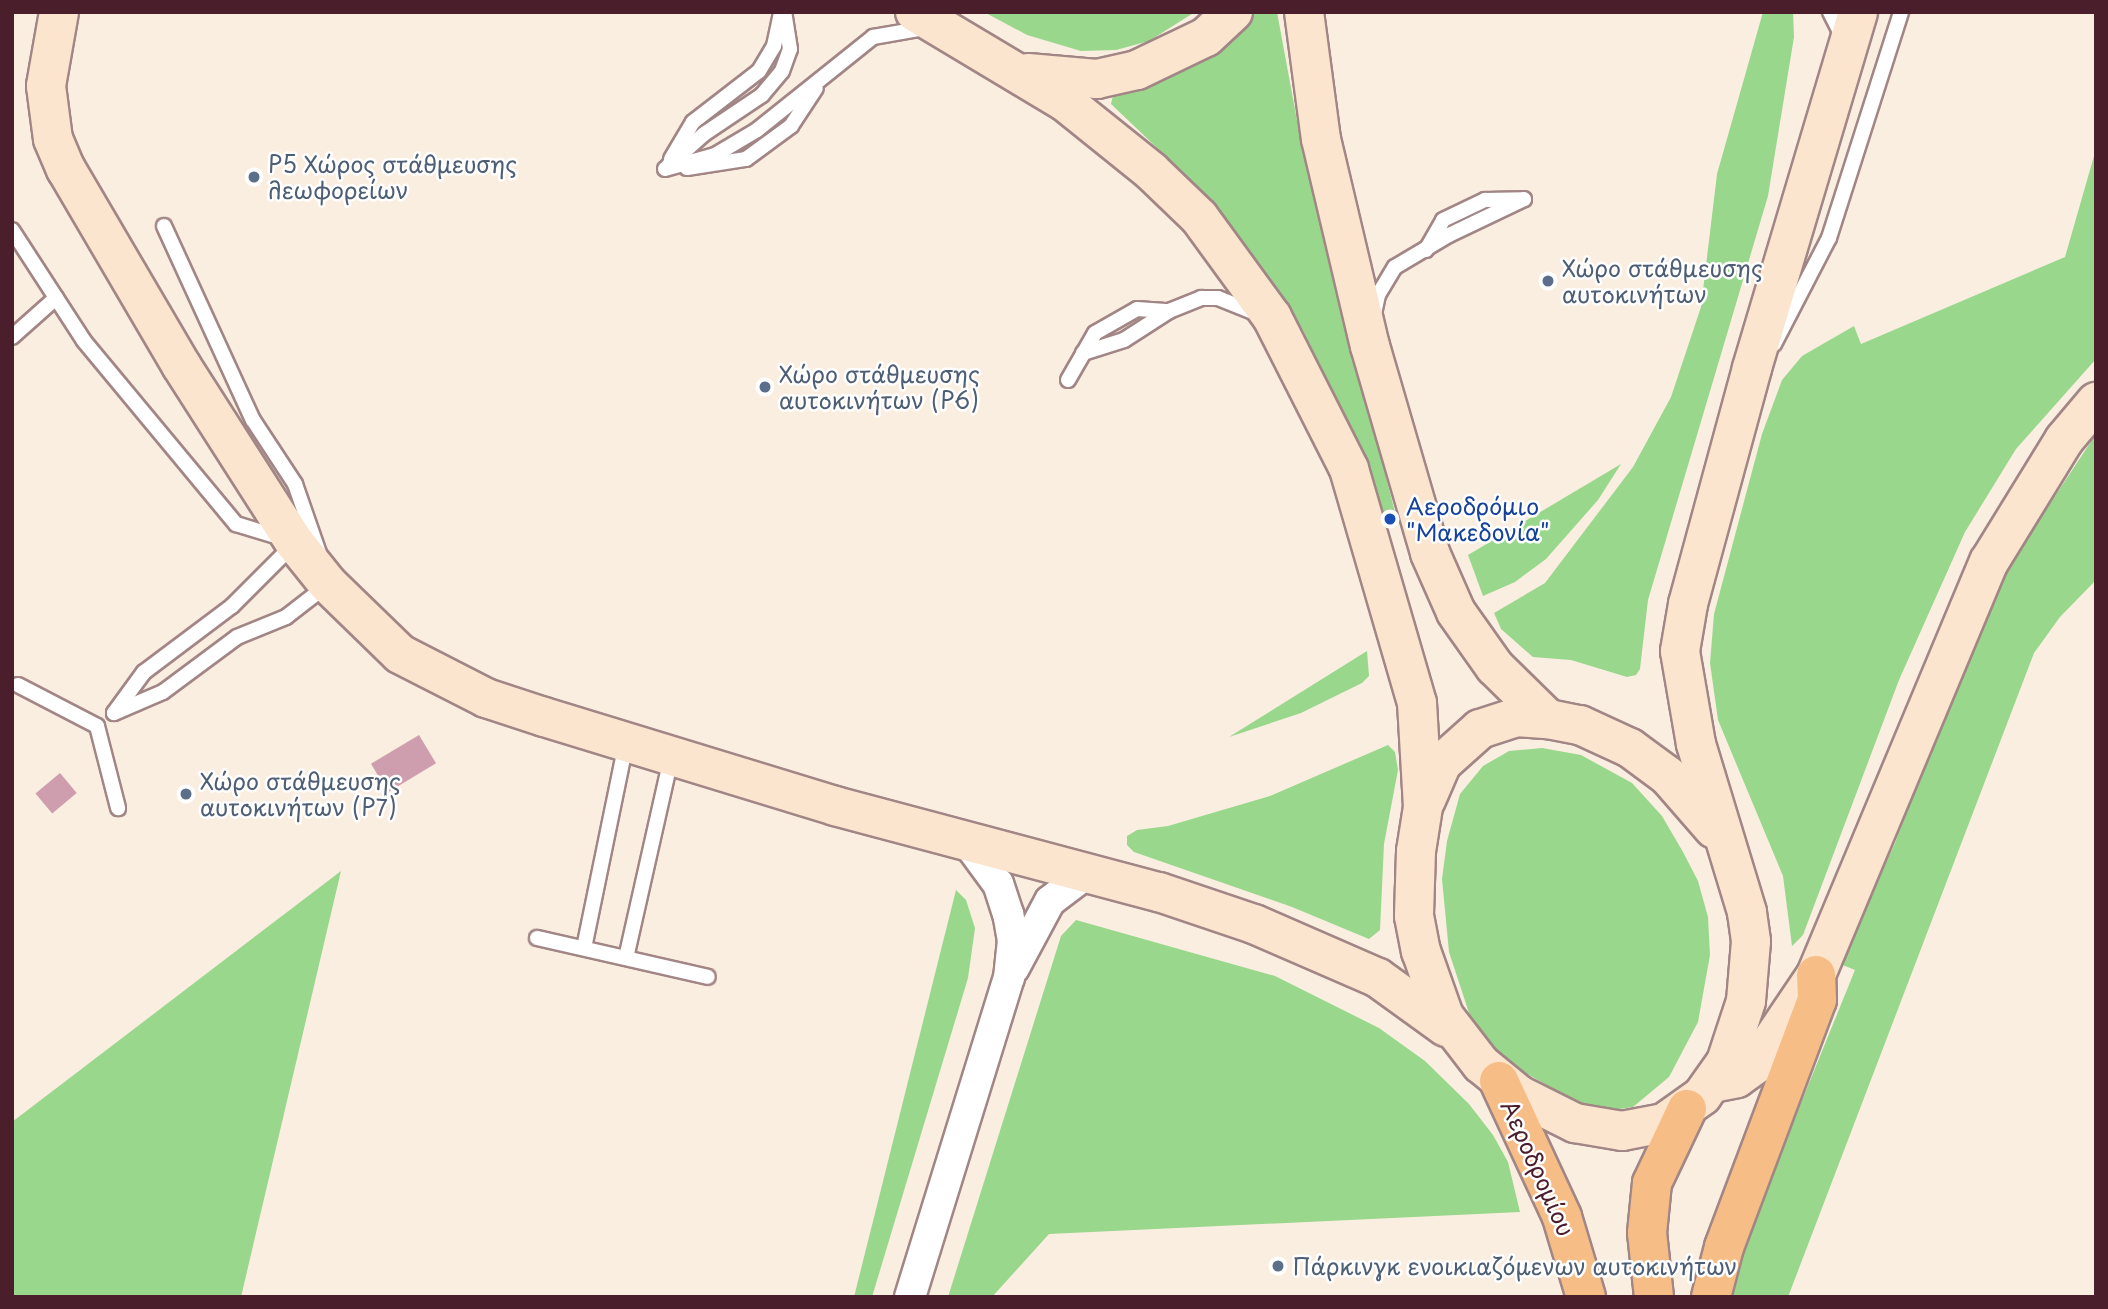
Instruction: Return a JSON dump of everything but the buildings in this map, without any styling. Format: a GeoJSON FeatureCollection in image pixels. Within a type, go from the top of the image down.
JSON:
{"type":"FeatureCollection","features":[{"type":"Feature","properties":{"kind":"main road"},"geometry":{"type":"LineString","coordinates":[[1711,1297],[1724,1247],[1817,1000],[1816,975]]}},
{"type":"Feature","properties":{"kind":"main road","name":"Αεροδρομίου"},"geometry":{"type":"LineString","coordinates":[[1499,1081],[1562,1217],[1586,1297]]}},
{"type":"Feature","properties":{"kind":"main road"},"geometry":{"type":"LineString","coordinates":[[1654,1297],[1647,1233],[1652,1183],[1700,1096]]}},
{"type":"Feature","properties":{"kind":"street"},"geometry":{"type":"LineString","coordinates":[[59,12],[46,86],[53,139],[95,224],[295,543],[328,584],[400,654],[486,698],[968,843],[1171,896],[1314,947],[1399,991],[1457,1035],[1499,1081],[1542,1110],[1598,1129],[1642,1130],[1664,1124],[1700,1096],[1756,1064],[1816,975],[1989,562],[2064,440],[2096,402]]}},
{"type":"Feature","properties":{"kind":"street"},"geometry":{"type":"LineString","coordinates":[[1016,70],[1077,79],[1137,70],[1206,37],[1233,12]]}},
{"type":"Feature","properties":{"kind":"street"},"geometry":{"type":"LineString","coordinates":[[1304,12],[1321,139],[1370,346],[1444,588],[1494,667],[1548,719]]}},
{"type":"Feature","properties":{"kind":"street"},"geometry":{"type":"LineString","coordinates":[[926,19],[1065,101],[1151,171],[1199,217],[1272,317],[1349,469],[1417,703],[1423,807],[1416,851],[1414,916],[1429,980],[1457,1035]]}},
{"type":"Feature","properties":{"kind":"street"},"geometry":{"type":"LineString","coordinates":[[1700,1096],[1738,1030],[1751,968],[1747,912],[1696,744],[1680,651],[1688,604],[1752,368],[1853,29]]}},
{"type":"Feature","properties":{"kind":"street"},"geometry":{"type":"LineString","coordinates":[[1423,807],[1442,762],[1479,729],[1516,717],[1548,719],[1607,735],[1650,761],[1706,817],[1730,858]]}},
{"type":"Feature","properties":{"kind":"street"},"geometry":{"type":"LineString","coordinates":[[968,843],[998,884],[1008,914],[1013,941],[1009,978]]}},
{"type":"Feature","properties":{"kind":"street"},"geometry":{"type":"LineString","coordinates":[[910,1297],[1009,978],[1050,901],[1087,873]]}},
{"type":"Feature","properties":{"kind":"lane"},"geometry":{"type":"LineString","coordinates":[[665,169],[693,122],[760,71],[774,46],[782,12]]}},
{"type":"Feature","properties":{"kind":"lane"},"geometry":{"type":"LineString","coordinates":[[665,169],[704,134],[762,95],[782,71],[790,49],[782,12]]}},
{"type":"Feature","properties":{"kind":"lane"},"geometry":{"type":"LineString","coordinates":[[1830,12],[1853,29]]}},
{"type":"Feature","properties":{"kind":"lane"},"geometry":{"type":"LineString","coordinates":[[1752,368],[1779,338],[1826,245],[1900,12]]}},
{"type":"Feature","properties":{"kind":"lane"},"geometry":{"type":"LineString","coordinates":[[665,169],[715,155],[792,105],[825,72],[873,37],[911,34],[926,19]]}},
{"type":"Feature","properties":{"kind":"lane"},"geometry":{"type":"LineString","coordinates":[[1370,346],[1384,280],[1395,267],[1426,250],[1443,220],[1485,200],[1524,199]]}},
{"type":"Feature","properties":{"kind":"lane"},"geometry":{"type":"LineString","coordinates":[[97,726],[114,713],[163,692],[237,637],[286,617],[328,584],[295,484],[253,419],[164,226]]}},
{"type":"Feature","properties":{"kind":"lane"},"geometry":{"type":"LineString","coordinates":[[12,230],[84,341],[236,524],[295,543],[232,606],[144,672],[114,713]]}},
{"type":"Feature","properties":{"kind":"lane"},"geometry":{"type":"LineString","coordinates":[[12,337],[56,298]]}},
{"type":"Feature","properties":{"kind":"lane"},"geometry":{"type":"LineString","coordinates":[[1083,354],[1124,340],[1169,311],[1201,298],[1218,298],[1272,317]]}},
{"type":"Feature","properties":{"kind":"lane"},"geometry":{"type":"LineString","coordinates":[[1068,380],[1095,332],[1137,309],[1169,311]]}},
{"type":"Feature","properties":{"kind":"lane"},"geometry":{"type":"LineString","coordinates":[[18,685],[97,726],[118,808]]}},
{"type":"Feature","properties":{"kind":"lane"},"geometry":{"type":"LineString","coordinates":[[584,948],[627,742]]}},
{"type":"Feature","properties":{"kind":"lane"},"geometry":{"type":"LineString","coordinates":[[626,958],[673,754]]}},
{"type":"Feature","properties":{"kind":"lane"},"geometry":{"type":"LineString","coordinates":[[537,938],[708,977]]}},
{"type":"Feature","properties":{"kind":"green space"},"geometry":{"type":"Polygon","coordinates":[[[984,12],[1195,12],[1149,41],[1116,50],[1081,51],[1027,35],[984,12]]]}},
{"type":"Feature","properties":{"kind":"green space"},"geometry":{"type":"Polygon","coordinates":[[[1256,12],[1277,12],[1303,153],[1397,520],[1387,524],[1304,332],[1275,287],[1198,187],[1111,104],[1114,91],[1222,39],[1256,12]]]}},
{"type":"Feature","properties":{"kind":"green space"},"geometry":{"type":"Polygon","coordinates":[[[1763,12],[1793,12],[1794,37],[1768,196],[1648,600],[1640,669],[1636,675],[1627,677],[1571,660],[1533,657],[1501,629],[1494,613],[1545,583],[1633,467],[1671,397],[1701,307],[1717,174],[1763,12]]]}},
{"type":"Feature","properties":{"kind":"green space"},"geometry":{"type":"Polygon","coordinates":[[[2096,149],[2096,359],[2016,449],[1965,532],[1899,680],[1803,935],[1792,946],[1783,876],[1718,720],[1710,663],[1714,614],[1762,434],[1782,380],[1802,356],[1854,326],[1861,344],[2065,257],[2096,149]]]}},
{"type":"Feature","properties":{"kind":"green space"},"geometry":{"type":"Polygon","coordinates":[[[2096,434],[2096,580],[2060,617],[2034,653],[1788,1297],[1732,1297],[1744,1243],[1855,970],[1840,964],[1895,843],[1952,690],[1997,584],[2096,434]]]}},
{"type":"Feature","properties":{"kind":"green space"},"geometry":{"type":"Polygon","coordinates":[[[1621,464],[1598,500],[1546,559],[1515,582],[1483,596],[1468,555],[1621,464]]]}},
{"type":"Feature","properties":{"kind":"green space"},"geometry":{"type":"Polygon","coordinates":[[[1367,651],[1369,676],[1362,683],[1301,713],[1229,737],[1367,651]]]}},
{"type":"Feature","properties":{"kind":"green space"},"geometry":{"type":"Polygon","coordinates":[[[1388,745],[1395,752],[1398,770],[1384,844],[1380,930],[1369,939],[1292,907],[1134,852],[1127,845],[1127,836],[1137,830],[1168,826],[1270,796],[1388,745]]]}},
{"type":"Feature","properties":{"kind":"green space"},"geometry":{"type":"Polygon","coordinates":[[[1542,748],[1581,755],[1632,783],[1662,816],[1683,852],[1698,881],[1708,917],[1710,955],[1698,1022],[1669,1077],[1633,1107],[1613,1110],[1574,1101],[1507,1062],[1471,1019],[1449,952],[1442,879],[1447,841],[1460,794],[1483,766],[1509,751],[1542,748]]]}},
{"type":"Feature","properties":{"kind":"green space"},"geometry":{"type":"Polygon","coordinates":[[[341,871],[241,1297],[12,1297],[12,1122],[341,871]]]}},
{"type":"Feature","properties":{"kind":"green space"},"geometry":{"type":"Polygon","coordinates":[[[956,890],[966,900],[975,928],[968,978],[872,1297],[854,1297],[956,890]]]}},
{"type":"Feature","properties":{"kind":"green space"},"geometry":{"type":"Polygon","coordinates":[[[1076,920],[1275,976],[1379,1028],[1425,1061],[1469,1104],[1493,1135],[1508,1162],[1520,1212],[1049,1234],[992,1297],[948,1297],[1061,936],[1076,920]]]}},
{"type":"Feature","properties":{"kind":"place","name":"P5 Χώρος στάθμευσης λεωφορείων"},"geometry":{"type":"Point","coordinates":[254,177]}},
{"type":"Feature","properties":{"kind":"place","name":"Χώρο στάθμευσης αυτοκινήτων"},"geometry":{"type":"Point","coordinates":[1548,281]}},
{"type":"Feature","properties":{"kind":"place","name":"Χώρο στάθμευσης αυτοκινήτων (P6)"},"geometry":{"type":"Point","coordinates":[765,387]}},
{"type":"Feature","properties":{"kind":"place","name":"Αεροδρόμιο \"Μακεδονία\""},"geometry":{"type":"Point","coordinates":[1390,519]}},
{"type":"Feature","properties":{"kind":"place","name":"Χώρο στάθμευσης αυτοκινήτων (P7)"},"geometry":{"type":"Point","coordinates":[186,794]}},
{"type":"Feature","properties":{"kind":"place","name":"Πάρκινγκ ενοικιαζόμενων αυτοκινήτων"},"geometry":{"type":"Point","coordinates":[1278,1266]}}]}
